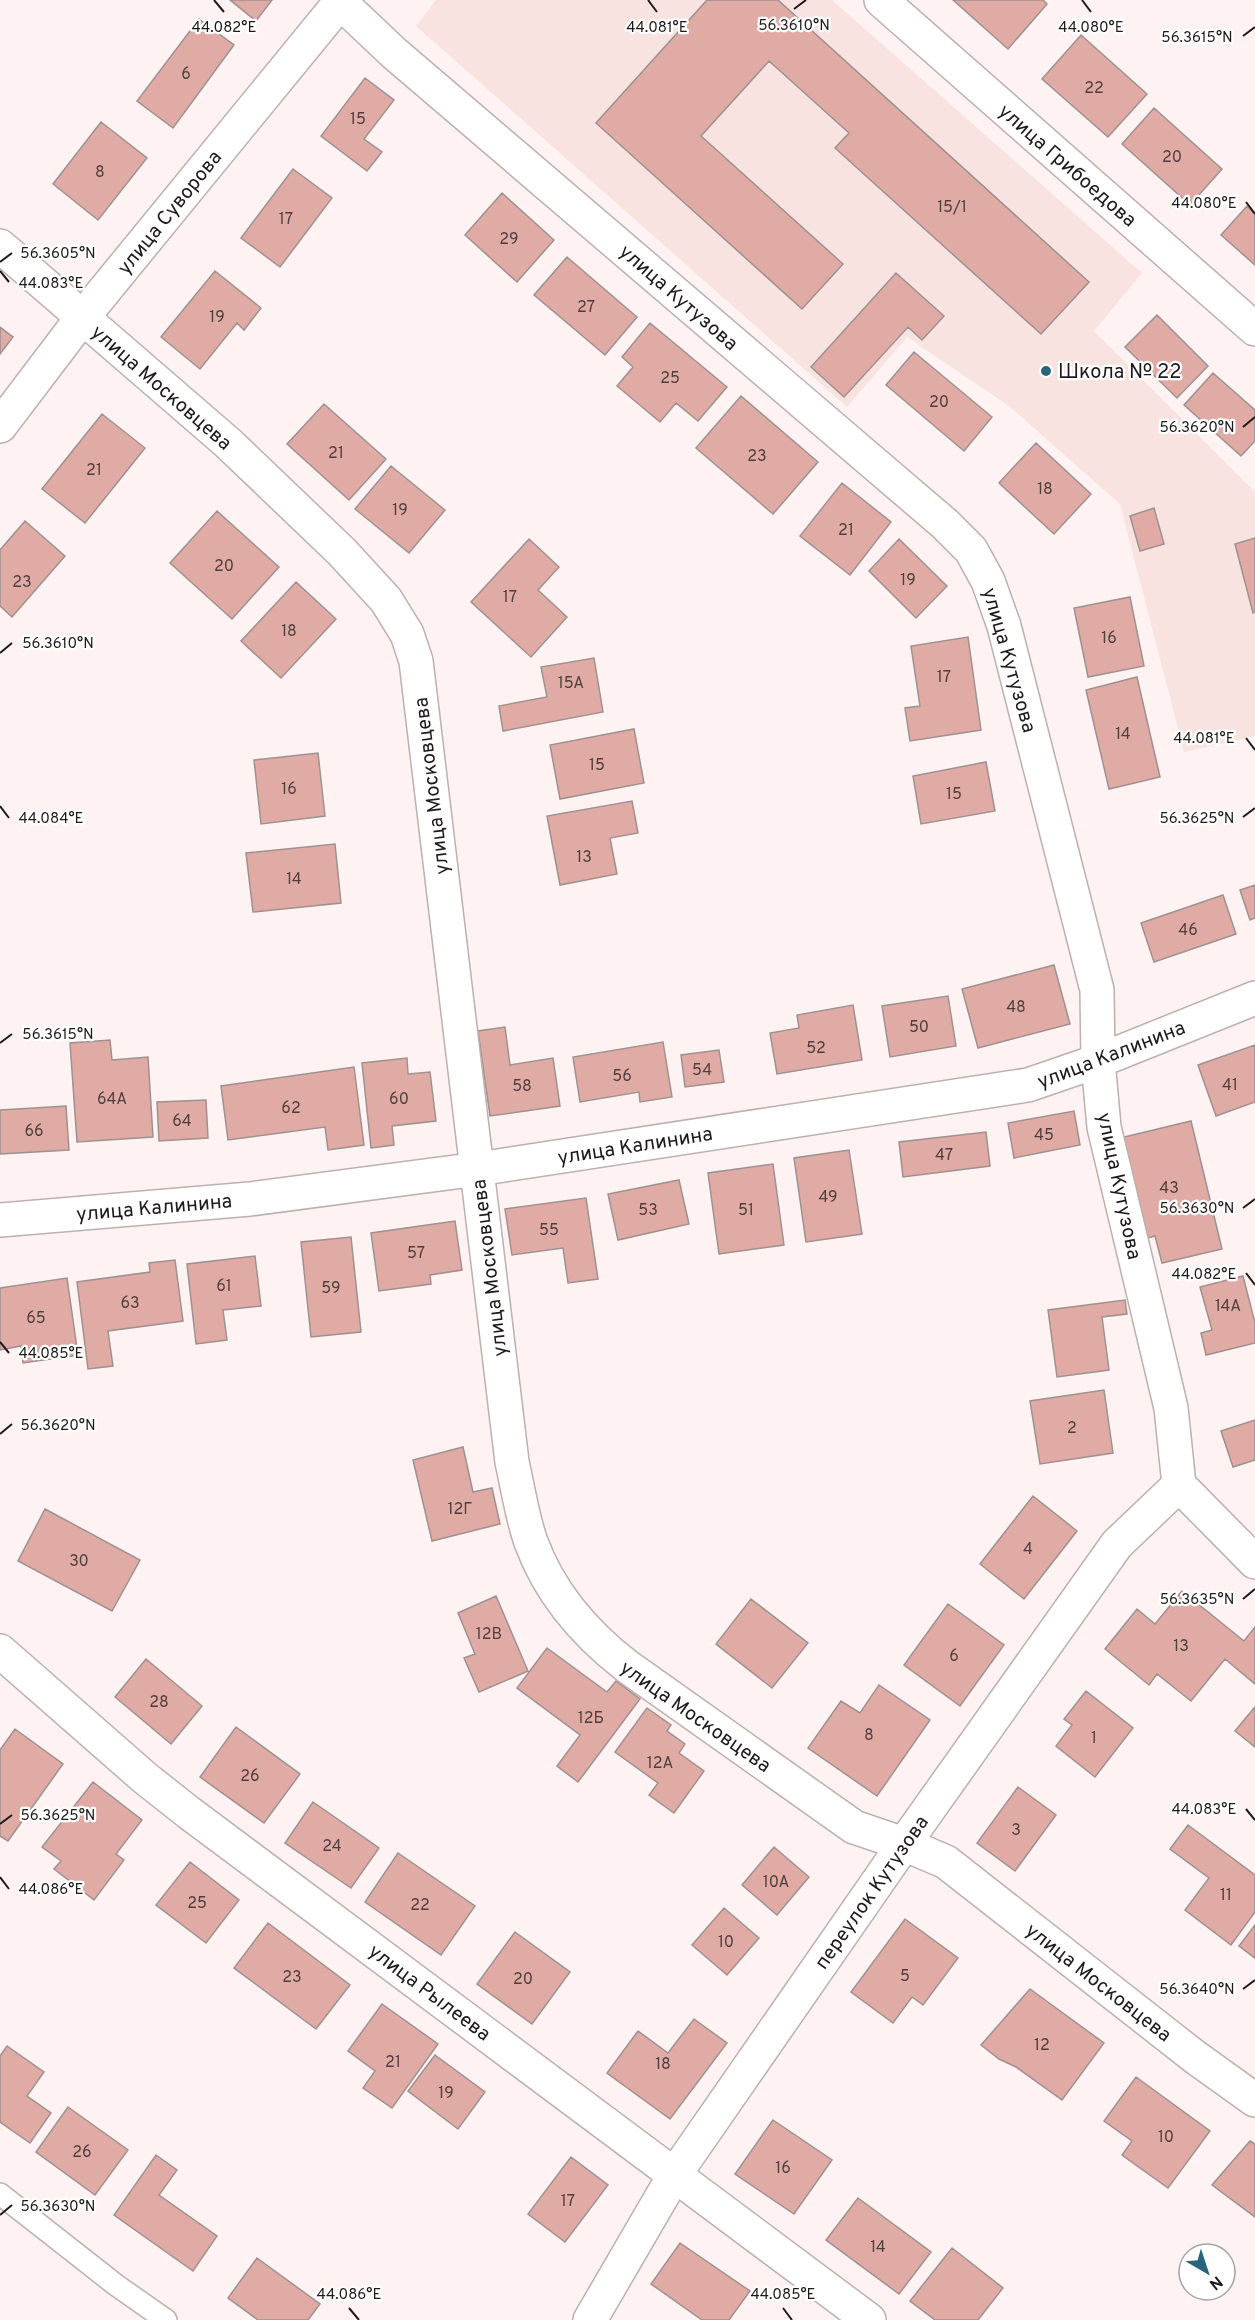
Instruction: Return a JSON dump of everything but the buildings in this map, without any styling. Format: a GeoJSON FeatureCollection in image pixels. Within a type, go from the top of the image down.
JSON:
{"type":"FeatureCollection","features":[{"type":"Feature","properties":{"kind":"street","name":"улица Грибоедова"},"geometry":{"type":"LineString","coordinates":[[881,0],[1255,329]]}},
{"type":"Feature","properties":{"kind":"street","name":"улица Суворова"},"geometry":{"type":"LineString","coordinates":[[0,426],[82,318],[341,1]]}},
{"type":"Feature","properties":{"kind":"street","name":"улица Кутузова"},"geometry":{"type":"LineString","coordinates":[[341,1],[394,53],[945,524],[971,550],[988,581],[1004,626],[1097,990],[1098,1061],[1104,1127],[1171,1408],[1179,1485]]}},
{"type":"Feature","properties":{"kind":"street","name":"улица Московцева"},"geometry":{"type":"LineString","coordinates":[[0,246],[228,443],[342,552],[386,600],[407,634],[416,661],[512,1462],[531,1541],[549,1582],[576,1619],[600,1646],[628,1668],[854,1827],[904,1844],[946,1862],[1196,2057],[1255,2100]]}},
{"type":"Feature","properties":{"kind":"street","name":"улица Калинина"},"geometry":{"type":"LineString","coordinates":[[0,1220],[250,1199],[478,1169],[1028,1085],[1098,1061],[1255,998]]}},
{"type":"Feature","properties":{"kind":"street"},"geometry":{"type":"LineString","coordinates":[[1179,1485],[1255,1562]]}},
{"type":"Feature","properties":{"kind":"street","name":"переулок Кутузова"},"geometry":{"type":"LineString","coordinates":[[590,2320],[675,2174],[904,1844],[1117,1544],[1179,1485]]}},
{"type":"Feature","properties":{"kind":"street","name":"улица Рылеева"},"geometry":{"type":"LineString","coordinates":[[0,1651],[179,1805],[869,2320]]}},
{"type":"Feature","properties":{"kind":"lane"},"geometry":{"type":"LineString","coordinates":[[0,2194],[116,2285],[166,2320]]}},
{"type":"Feature","properties":{"kind":"shaded area","name":"Школа № 22"},"geometry":{"type":"Polygon","coordinates":[[[436,0],[832,0],[1142,273],[1094,331],[1255,492],[1255,736],[1184,752],[1120,504],[1009,406],[907,337],[847,407],[416,26],[436,0]]]}},
{"type":"Feature","properties":{"kind":"place","name":"Школа № 22"},"geometry":{"type":"Point","coordinates":[1046,371]}}]}
